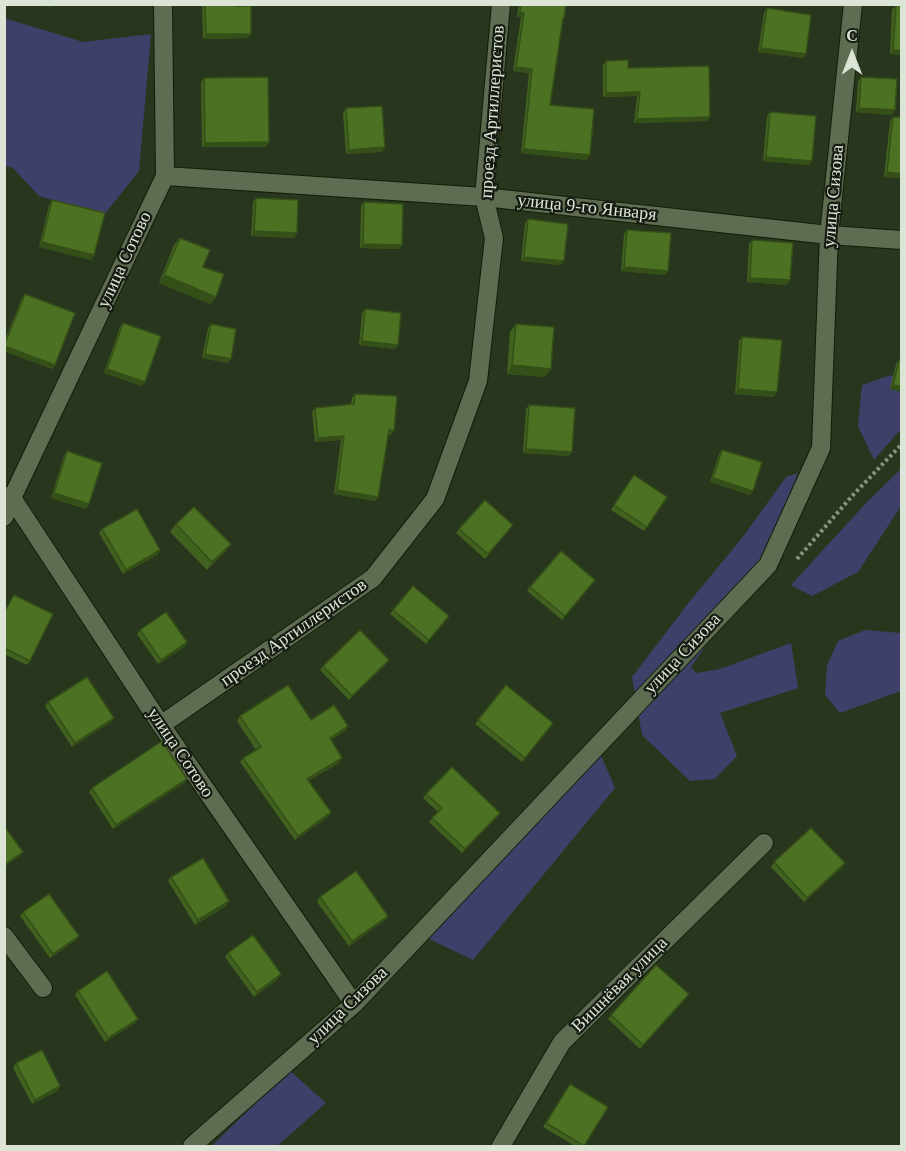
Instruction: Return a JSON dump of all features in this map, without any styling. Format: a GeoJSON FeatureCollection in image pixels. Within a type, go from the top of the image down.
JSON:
{"type":"FeatureCollection","features":[{"type":"Feature","properties":{"kind":"street","name":"улица Сотово"},"geometry":{"type":"LineString","coordinates":[[4,517],[8,497],[165,176],[163,4]]}},
{"type":"Feature","properties":{"kind":"street","name":"проезд Артиллеристов"},"geometry":{"type":"LineString","coordinates":[[161,725],[373,578],[435,499],[478,381],[494,238],[484,197],[501,4]]}},
{"type":"Feature","properties":{"kind":"street","name":"улица Сизова"},"geometry":{"type":"LineString","coordinates":[[192,1146],[354,1004],[768,565],[821,448],[829,235],[853,4]]}},
{"type":"Feature","properties":{"kind":"street","name":"улица 9-го Января"},"geometry":{"type":"LineString","coordinates":[[165,176],[484,197],[829,235],[902,240]]}},
{"type":"Feature","properties":{"kind":"street","name":"улица Сотово"},"geometry":{"type":"LineString","coordinates":[[8,497],[161,725],[354,1004]]}},
{"type":"Feature","properties":{"kind":"street","name":"Вишнёвая улица"},"geometry":{"type":"LineString","coordinates":[[501,1146],[562,1042],[764,843]]}},
{"type":"Feature","properties":{"kind":"street"},"geometry":{"type":"LineString","coordinates":[[4,936],[43,988]]}},
{"type":"Feature","properties":{"kind":"shaded area"},"geometry":{"type":"Polygon","coordinates":[[[4,18],[83,42],[151,34],[139,171],[104,215],[39,196],[13,168],[5,166],[4,18]]]}},
{"type":"Feature","properties":{"kind":"shaded area"},"geometry":{"type":"Polygon","coordinates":[[[891,375],[901,384],[901,429],[874,460],[858,426],[862,385],[891,375]]]}},
{"type":"Feature","properties":{"kind":"shaded area"},"geometry":{"type":"Polygon","coordinates":[[[901,469],[901,506],[858,572],[812,596],[791,585],[867,502],[901,469]]]}},
{"type":"Feature","properties":{"kind":"shaded area"},"geometry":{"type":"Polygon","coordinates":[[[798,473],[771,551],[691,667],[696,673],[720,669],[791,643],[798,688],[720,713],[737,756],[715,779],[690,781],[642,735],[632,677],[742,538],[786,477],[798,473]]]}},
{"type":"Feature","properties":{"kind":"shaded area"},"geometry":{"type":"Polygon","coordinates":[[[865,630],[901,633],[901,691],[840,713],[825,695],[827,666],[838,641],[865,630]]]}},
{"type":"Feature","properties":{"kind":"shaded area"},"geometry":{"type":"Polygon","coordinates":[[[600,753],[615,788],[473,960],[429,939],[600,753]]]}},
{"type":"Feature","properties":{"kind":"shaded area"},"geometry":{"type":"Polygon","coordinates":[[[289,1070],[326,1103],[277,1146],[212,1146],[289,1070]]]}},
{"type":"Feature","properties":{"kind":"building"},"geometry":{"type":"Polygon","coordinates":[[[205,4],[251,6],[251,34],[206,34],[205,4]]]}},
{"type":"Feature","properties":{"kind":"building"},"geometry":{"type":"Polygon","coordinates":[[[521,4],[566,4],[550,105],[594,109],[590,155],[524,149],[532,69],[516,67],[524,13],[520,12],[521,4]]]}},
{"type":"Feature","properties":{"kind":"building"},"geometry":{"type":"Polygon","coordinates":[[[896,5],[902,6],[902,51],[893,50],[896,5]]]}},
{"type":"Feature","properties":{"kind":"building"},"geometry":{"type":"Polygon","coordinates":[[[767,8],[811,15],[806,54],[761,48],[767,8]]]}},
{"type":"Feature","properties":{"kind":"building"},"geometry":{"type":"Polygon","coordinates":[[[628,60],[628,68],[709,66],[710,117],[637,119],[640,92],[606,93],[606,61],[628,60]]]}},
{"type":"Feature","properties":{"kind":"building"},"geometry":{"type":"Polygon","coordinates":[[[268,77],[269,142],[205,143],[204,78],[268,77]]]}},
{"type":"Feature","properties":{"kind":"building"},"geometry":{"type":"Polygon","coordinates":[[[861,77],[897,79],[895,110],[859,108],[861,77]]]}},
{"type":"Feature","properties":{"kind":"building"},"geometry":{"type":"Polygon","coordinates":[[[382,106],[385,147],[349,150],[346,108],[382,106]]]}},
{"type":"Feature","properties":{"kind":"building"},"geometry":{"type":"Polygon","coordinates":[[[770,112],[816,116],[812,161],[766,157],[770,112]]]}},
{"type":"Feature","properties":{"kind":"building"},"geometry":{"type":"Polygon","coordinates":[[[893,117],[902,117],[902,174],[887,172],[893,117]]]}},
{"type":"Feature","properties":{"kind":"building"},"geometry":{"type":"Polygon","coordinates":[[[256,198],[298,200],[297,233],[254,231],[256,198]]]}},
{"type":"Feature","properties":{"kind":"building"},"geometry":{"type":"Polygon","coordinates":[[[52,200],[105,213],[94,255],[42,242],[52,200]]]}},
{"type":"Feature","properties":{"kind":"building"},"geometry":{"type":"Polygon","coordinates":[[[364,202],[403,204],[402,245],[363,244],[364,202]]]}},
{"type":"Feature","properties":{"kind":"building"},"geometry":{"type":"Polygon","coordinates":[[[528,219],[568,224],[564,261],[524,257],[528,219]]]}},
{"type":"Feature","properties":{"kind":"building"},"geometry":{"type":"Polygon","coordinates":[[[627,230],[671,233],[668,271],[624,267],[627,230]]]}},
{"type":"Feature","properties":{"kind":"building"},"geometry":{"type":"Polygon","coordinates":[[[180,238],[210,250],[203,267],[224,274],[216,297],[164,275],[180,238]]]}},
{"type":"Feature","properties":{"kind":"building"},"geometry":{"type":"Polygon","coordinates":[[[752,240],[793,243],[790,280],[750,278],[752,240]]]}},
{"type":"Feature","properties":{"kind":"building"},"geometry":{"type":"Polygon","coordinates":[[[25,294],[75,313],[55,365],[4,346],[25,294]]]}},
{"type":"Feature","properties":{"kind":"building"},"geometry":{"type":"Polygon","coordinates":[[[365,309],[401,313],[398,345],[362,341],[365,309]]]}},
{"type":"Feature","properties":{"kind":"building"},"geometry":{"type":"Polygon","coordinates":[[[123,323],[161,336],[145,382],[107,369],[123,323]]]}},
{"type":"Feature","properties":{"kind":"building"},"geometry":{"type":"Polygon","coordinates":[[[211,324],[236,329],[231,359],[205,354],[211,324]]]}},
{"type":"Feature","properties":{"kind":"building"},"geometry":{"type":"Polygon","coordinates":[[[516,324],[554,327],[551,369],[512,365],[516,324]]]}},
{"type":"Feature","properties":{"kind":"building"},"geometry":{"type":"Polygon","coordinates":[[[742,337],[782,340],[777,392],[738,389],[742,337]]]}},
{"type":"Feature","properties":{"kind":"building"},"geometry":{"type":"Polygon","coordinates":[[[899,360],[902,360],[902,387],[893,385],[899,360]]]}},
{"type":"Feature","properties":{"kind":"building"},"geometry":{"type":"Polygon","coordinates":[[[355,394],[397,396],[394,431],[389,430],[378,497],[337,490],[344,436],[318,438],[315,408],[354,404],[355,394]]]}},
{"type":"Feature","properties":{"kind":"building"},"geometry":{"type":"Polygon","coordinates":[[[529,405],[575,408],[572,452],[526,449],[529,405]]]}},
{"type":"Feature","properties":{"kind":"building"},"geometry":{"type":"Polygon","coordinates":[[[722,450],[762,462],[753,491],[713,478],[722,450]]]}},
{"type":"Feature","properties":{"kind":"building"},"geometry":{"type":"Polygon","coordinates":[[[67,451],[102,463],[89,504],[54,493],[67,451]]]}},
{"type":"Feature","properties":{"kind":"building"},"geometry":{"type":"Polygon","coordinates":[[[634,475],[667,497],[647,527],[614,505],[634,475]]]}},
{"type":"Feature","properties":{"kind":"building"},"geometry":{"type":"Polygon","coordinates":[[[485,500],[513,525],[488,554],[459,529],[485,500]]]}},
{"type":"Feature","properties":{"kind":"building"},"geometry":{"type":"Polygon","coordinates":[[[194,507],[231,544],[212,562],[176,524],[194,507]]]}},
{"type":"Feature","properties":{"kind":"building"},"geometry":{"type":"Polygon","coordinates":[[[137,509],[160,550],[126,570],[102,529],[137,509]]]}},
{"type":"Feature","properties":{"kind":"building"},"geometry":{"type":"Polygon","coordinates":[[[561,551],[595,580],[565,616],[530,587],[561,551]]]}},
{"type":"Feature","properties":{"kind":"building"},"geometry":{"type":"Polygon","coordinates":[[[413,586],[449,616],[429,640],[393,610],[413,586]]]}},
{"type":"Feature","properties":{"kind":"building"},"geometry":{"type":"Polygon","coordinates":[[[14,595],[53,614],[30,661],[4,648],[4,613],[14,595]]]}},
{"type":"Feature","properties":{"kind":"building"},"geometry":{"type":"Polygon","coordinates":[[[166,612],[187,642],[161,660],[140,630],[166,612]]]}},
{"type":"Feature","properties":{"kind":"building"},"geometry":{"type":"Polygon","coordinates":[[[360,630],[389,660],[352,696],[323,666],[360,630]]]}},
{"type":"Feature","properties":{"kind":"building"},"geometry":{"type":"Polygon","coordinates":[[[87,677],[114,718],[75,743],[48,702],[87,677]]]}},
{"type":"Feature","properties":{"kind":"building"},"geometry":{"type":"Polygon","coordinates":[[[288,685],[311,720],[334,705],[348,726],[330,738],[342,758],[307,779],[331,812],[298,836],[243,758],[261,747],[240,716],[288,685]]]}},
{"type":"Feature","properties":{"kind":"building"},"geometry":{"type":"Polygon","coordinates":[[[506,685],[553,723],[525,758],[478,720],[506,685]]]}},
{"type":"Feature","properties":{"kind":"building"},"geometry":{"type":"Polygon","coordinates":[[[162,741],[187,779],[116,825],[92,788],[162,741]]]}},
{"type":"Feature","properties":{"kind":"building"},"geometry":{"type":"Polygon","coordinates":[[[452,767],[500,813],[465,849],[432,818],[442,808],[426,794],[452,767]]]}},
{"type":"Feature","properties":{"kind":"building"},"geometry":{"type":"Polygon","coordinates":[[[4,826],[23,852],[4,865],[4,826]]]}},
{"type":"Feature","properties":{"kind":"building"},"geometry":{"type":"Polygon","coordinates":[[[811,828],[845,863],[807,898],[774,862],[811,828]]]}},
{"type":"Feature","properties":{"kind":"building"},"geometry":{"type":"Polygon","coordinates":[[[203,858],[229,901],[198,920],[171,877],[203,858]]]}},
{"type":"Feature","properties":{"kind":"building"},"geometry":{"type":"Polygon","coordinates":[[[356,871],[388,916],[352,941],[320,897],[356,871]]]}},
{"type":"Feature","properties":{"kind":"building"},"geometry":{"type":"Polygon","coordinates":[[[49,894],[79,936],[53,954],[23,912],[49,894]]]}},
{"type":"Feature","properties":{"kind":"building"},"geometry":{"type":"Polygon","coordinates":[[[253,935],[281,974],[257,992],[228,953],[253,935]]]}},
{"type":"Feature","properties":{"kind":"building"},"geometry":{"type":"Polygon","coordinates":[[[656,965],[689,994],[643,1045],[611,1015],[656,965]]]}},
{"type":"Feature","properties":{"kind":"building"},"geometry":{"type":"Polygon","coordinates":[[[107,971],[138,1019],[108,1038],[78,991],[107,971]]]}},
{"type":"Feature","properties":{"kind":"building"},"geometry":{"type":"Polygon","coordinates":[[[42,1050],[60,1086],[35,1100],[16,1063],[42,1050]]]}},
{"type":"Feature","properties":{"kind":"building"},"geometry":{"type":"Polygon","coordinates":[[[570,1084],[608,1107],[584,1146],[546,1123],[570,1084]]]}}]}
